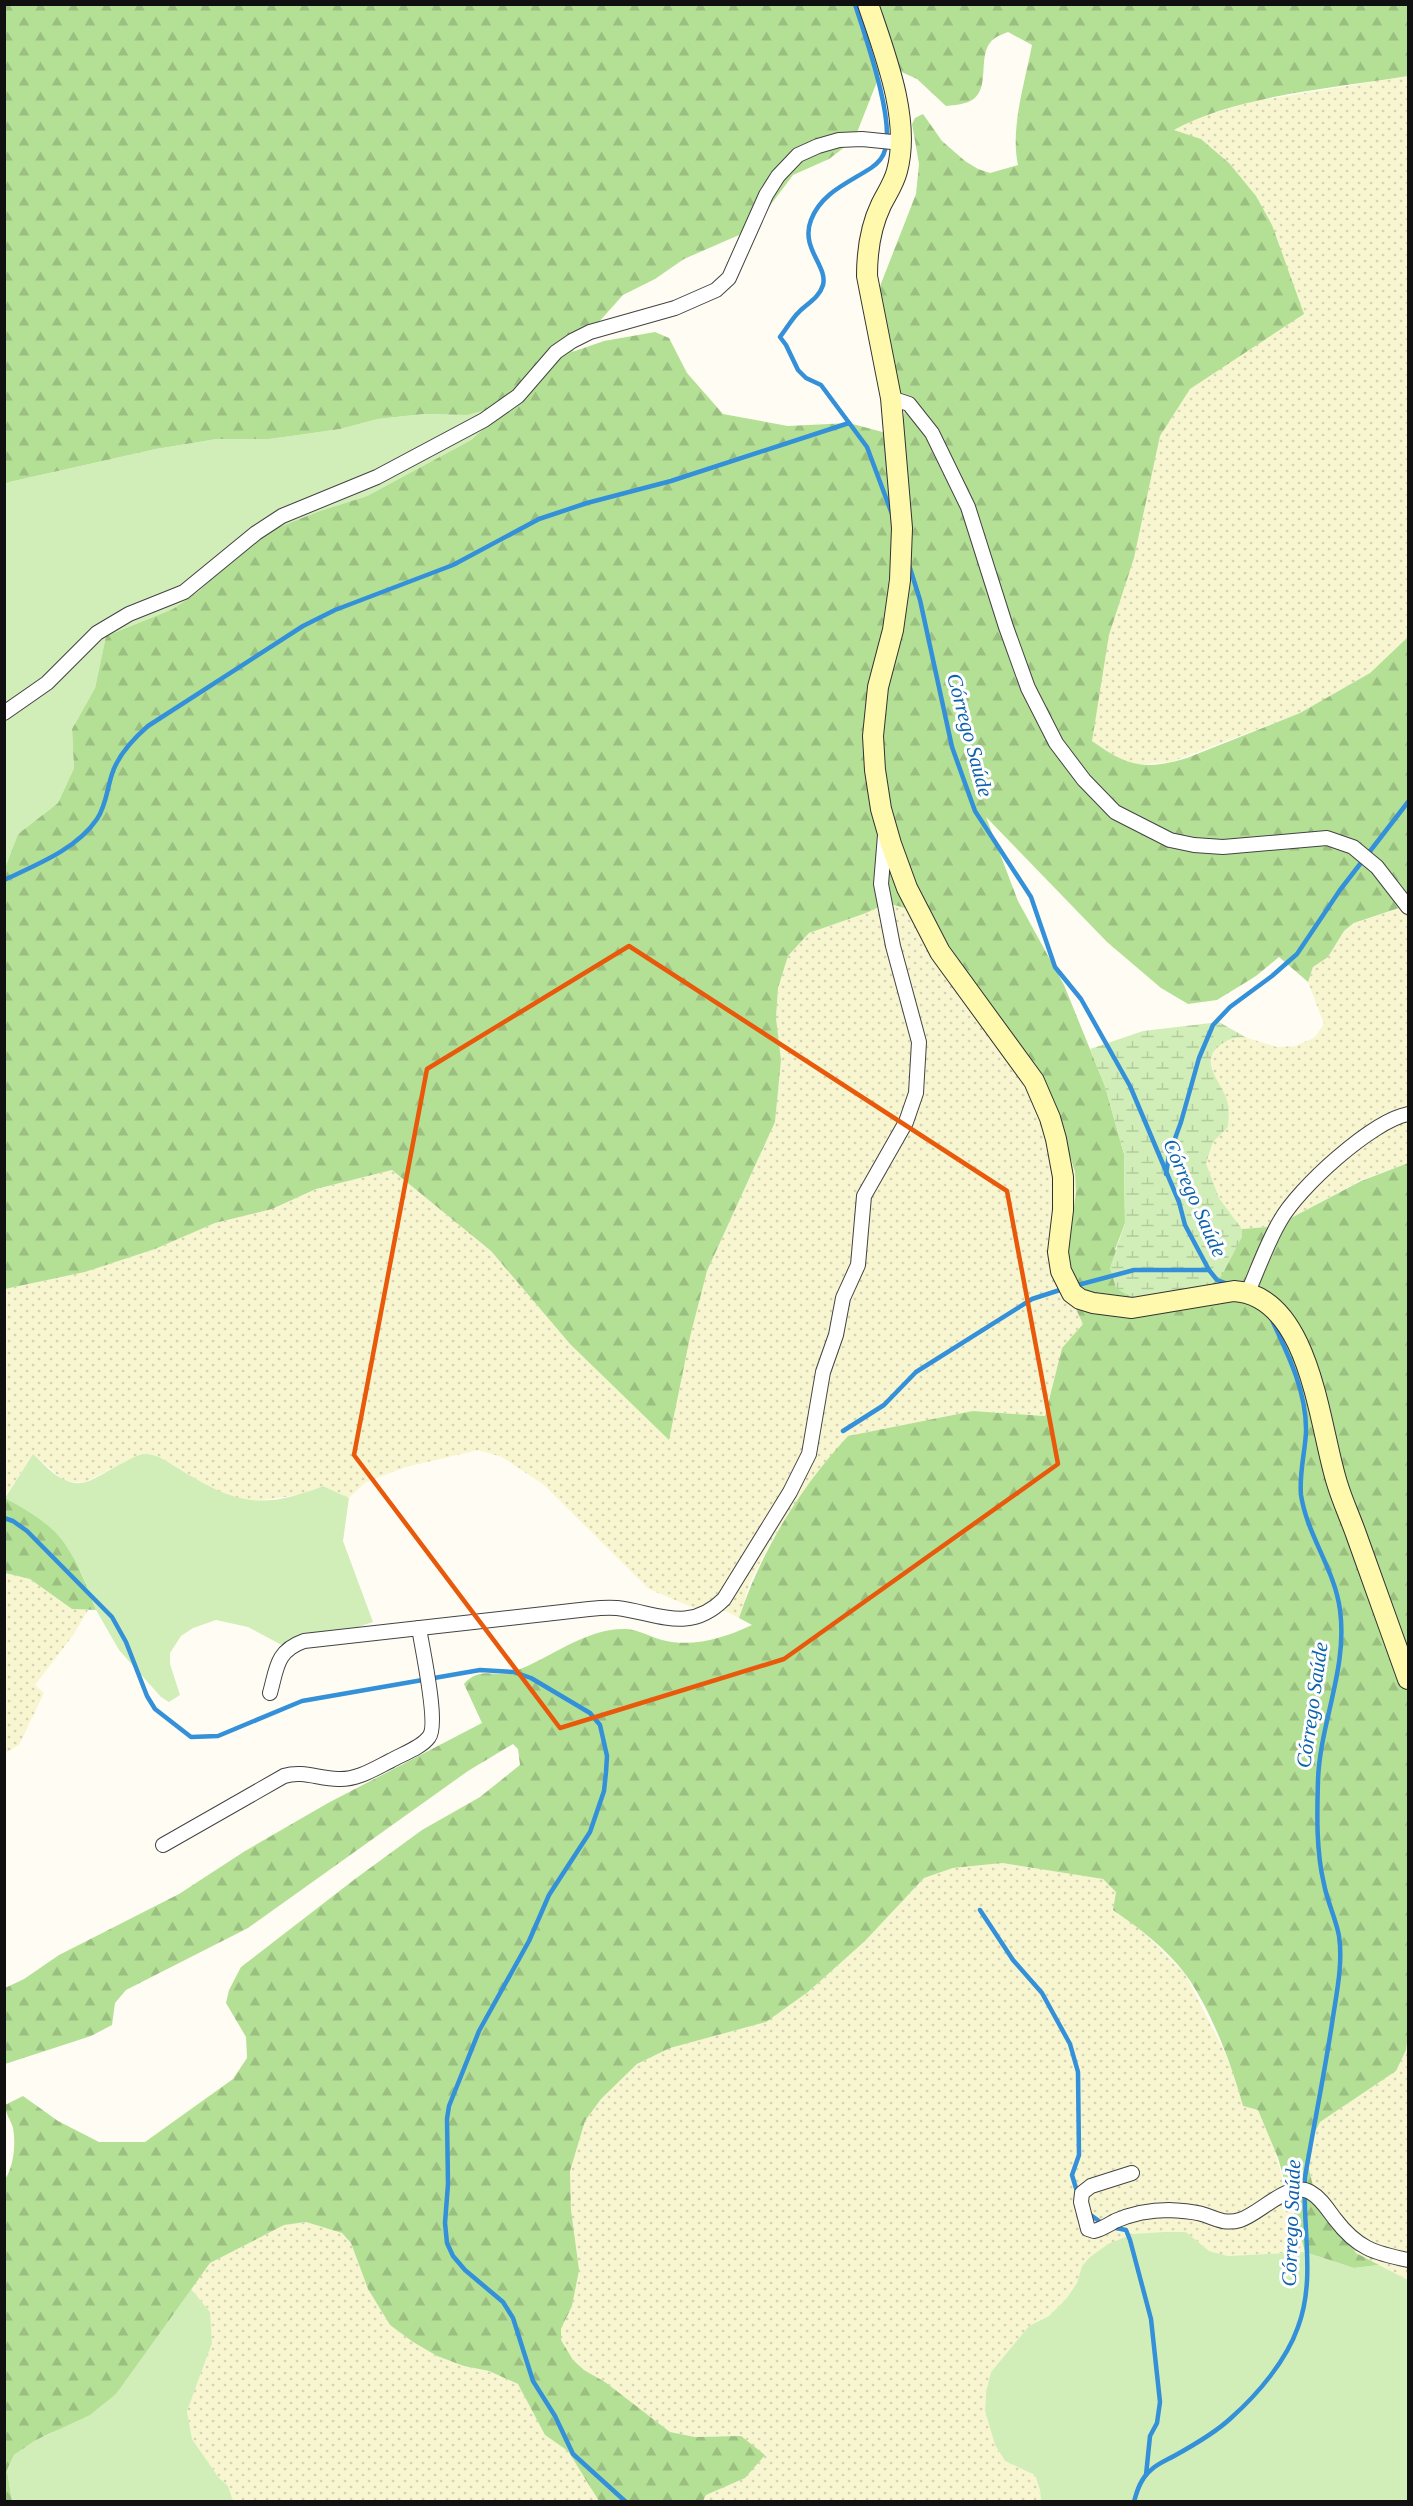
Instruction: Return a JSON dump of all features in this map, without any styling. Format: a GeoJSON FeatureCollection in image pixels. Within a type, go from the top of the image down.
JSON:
{"type":"FeatureCollection","features":[{"type":"Feature","properties":{"kind":"street"},"geometry":{"type":"LineString","coordinates":[[868,4],[885,54],[902,143],[896,174],[872,226],[867,258],[867,276],[891,398],[902,528],[900,580],[893,630],[878,687],[873,736],[875,770],[886,827],[907,888],[924,925],[940,952],[1034,1082],[1050,1118],[1062,1177],[1063,1210],[1058,1252],[1060,1272],[1072,1293],[1080,1299],[1093,1303],[1132,1308],[1234,1291],[1248,1292],[1266,1301],[1278,1315],[1305,1361],[1316,1393],[1336,1482],[1408,1679]]}},
{"type":"Feature","properties":{"kind":"street"},"geometry":{"type":"LineString","coordinates":[[4,713],[47,682],[97,633],[129,614],[184,592],[256,533],[282,516],[377,477],[484,420],[518,396],[556,352],[572,341],[590,332],[675,308],[716,290],[729,278],[738,262],[766,195],[778,176],[798,155],[839,140],[862,139],[902,143]]}},
{"type":"Feature","properties":{"kind":"street"},"geometry":{"type":"LineString","coordinates":[[891,398],[909,404],[932,433],[968,507],[1028,688],[1056,743],[1084,780],[1115,812],[1170,840],[1194,845],[1223,847],[1327,838],[1353,847],[1377,867],[1408,908]]}},
{"type":"Feature","properties":{"kind":"street"},"geometry":{"type":"LineString","coordinates":[[270,1693],[282,1654],[293,1645],[303,1641],[589,1609],[617,1608],[676,1619],[702,1616],[715,1609],[724,1599],[790,1492],[809,1454],[823,1372],[836,1335],[843,1298],[858,1265],[864,1196],[906,1122],[916,1093],[919,1042],[893,946],[882,884],[886,827]]}},
{"type":"Feature","properties":{"kind":"street"},"geometry":{"type":"LineString","coordinates":[[1248,1292],[1280,1220],[1300,1194],[1378,1126],[1408,1114]]}},
{"type":"Feature","properties":{"kind":"street"},"geometry":{"type":"LineString","coordinates":[[163,1845],[284,1776],[302,1773],[339,1779],[353,1778],[368,1773],[430,1737],[434,1722],[419,1628]]}},
{"type":"Feature","properties":{"kind":"street"},"geometry":{"type":"LineString","coordinates":[[1132,2173],[1091,2186],[1082,2193],[1081,2202],[1088,2229],[1094,2231],[1129,2217],[1168,2210],[1192,2212],[1223,2222],[1233,2222],[1243,2219],[1282,2195],[1303,2189],[1311,2192],[1346,2234],[1361,2246],[1380,2254],[1408,2260]]}},
{"type":"Feature","properties":{"kind":"highlighted area"},"geometry":{"type":"Polygon","coordinates":[[[629,946],[1007,1191],[1058,1464],[784,1659],[560,1728],[354,1455],[427,1069],[629,946]]]}},
{"type":"Feature","properties":{"kind":"shaded area"},"geometry":{"type":"Polygon","coordinates":[[[1408,76],[1408,637],[1370,673],[1300,713],[1171,762],[1135,765],[1119,759],[1091,741],[1109,635],[1134,558],[1160,436],[1190,389],[1237,356],[1229,163],[1201,139],[1173,131],[1195,119],[1250,102],[1408,76]]]}},
{"type":"Feature","properties":{"kind":"shaded area"},"geometry":{"type":"Polygon","coordinates":[[[887,903],[905,908],[920,919],[1019,1043],[1061,1129],[1075,1172],[1076,1192],[1068,1248],[1074,1305],[1083,1324],[1062,1348],[1045,1416],[973,1411],[848,1436],[800,1497],[770,1543],[750,1582],[739,1618],[725,1611],[694,1608],[649,1589],[544,1485],[502,1457],[478,1450],[406,1467],[366,1482],[349,1498],[323,1486],[299,1495],[255,1501],[235,1499],[218,1492],[161,1458],[145,1454],[84,1483],[64,1481],[33,1454],[5,1497],[5,1289],[85,1272],[155,1249],[215,1223],[272,1209],[316,1189],[392,1170],[491,1251],[570,1344],[690,1337],[707,1271],[775,1122],[781,1060],[776,1018],[778,988],[788,956],[809,933],[887,903]]]}},
{"type":"Feature","properties":{"kind":"shaded area"},"geometry":{"type":"Polygon","coordinates":[[[1406,906],[1408,908],[1408,1163],[1361,1180],[1291,1218],[1268,1227],[1242,1229],[1219,1198],[1206,1163],[1213,1142],[1228,1127],[1229,1110],[1211,1072],[1210,1059],[1216,1048],[1227,1040],[1241,1036],[1277,1047],[1296,1046],[1315,1037],[1324,1024],[1308,982],[1313,967],[1328,957],[1344,931],[1355,923],[1406,906]]]}},
{"type":"Feature","properties":{"kind":"shaded area"},"geometry":{"type":"Polygon","coordinates":[[[5,1573],[30,1579],[72,1609],[88,1610],[74,1634],[35,1685],[44,1693],[19,1745],[5,1753],[5,1573]]]}},
{"type":"Feature","properties":{"kind":"shaded area"},"geometry":{"type":"Polygon","coordinates":[[[1002,1863],[1103,1879],[1116,1892],[1113,1910],[1143,1931],[1185,1974],[1235,2076],[1243,2106],[1258,2110],[1270,2136],[1305,2252],[1228,2256],[1209,2251],[1186,2232],[1082,2266],[1077,2283],[1066,2299],[1049,2316],[1029,2326],[991,2372],[986,2392],[985,2411],[995,2445],[1005,2461],[1035,2475],[1041,2501],[703,2501],[706,2495],[724,2487],[720,2436],[695,2437],[670,2432],[605,2382],[584,2370],[573,2360],[561,2340],[561,2329],[572,2306],[570,2171],[585,2121],[601,2099],[637,2064],[670,2048],[766,2022],[808,1992],[865,1941],[924,1878],[953,1868],[1002,1863]]]}},
{"type":"Feature","properties":{"kind":"shaded area"},"geometry":{"type":"Polygon","coordinates":[[[1408,2036],[1408,2280],[1356,2253],[1314,2190],[1307,2161],[1310,2142],[1320,2122],[1396,2071],[1406,2050],[1408,2036]]]}},
{"type":"Feature","properties":{"kind":"shaded area"},"geometry":{"type":"Polygon","coordinates":[[[306,2222],[343,2233],[351,2243],[368,2289],[390,2325],[437,2356],[464,2366],[489,2371],[518,2384],[545,2435],[568,2451],[599,2501],[233,2501],[228,2486],[219,2478],[192,2439],[187,2411],[197,2380],[210,2312],[191,2289],[210,2263],[284,2225],[306,2222]]]}},
{"type":"Feature","properties":{"kind":"green space"},"geometry":{"type":"Polygon","coordinates":[[[5,5],[1408,5],[1408,76],[1288,94],[1257,101],[1227,108],[1174,130],[1201,139],[1229,163],[1256,196],[1272,225],[1304,314],[1190,389],[1160,436],[1134,558],[1109,635],[1092,741],[1116,756],[1136,764],[1159,764],[1187,758],[1300,713],[1370,673],[1408,637],[1408,908],[1405,906],[1354,923],[1344,931],[1328,957],[1313,967],[1308,982],[1279,957],[1256,976],[1217,1000],[1188,1004],[1161,988],[1107,942],[986,817],[1018,901],[1064,985],[1105,1086],[1124,1154],[1125,1223],[1115,1250],[1242,1237],[1242,1229],[1268,1227],[1291,1218],[1361,1181],[1408,1163],[1408,2036],[1406,2050],[1396,2071],[1320,2122],[1310,2142],[1307,2161],[1314,2190],[1356,2253],[1379,2265],[1354,2268],[1305,2252],[1278,2158],[1258,2110],[1243,2106],[1227,2056],[1204,2004],[1186,1975],[1170,1956],[1113,1910],[1116,1892],[1103,1879],[1002,1863],[953,1868],[924,1878],[865,1941],[808,1992],[766,2022],[670,2048],[637,2064],[601,2099],[585,2121],[570,2171],[571,2210],[579,2270],[572,2306],[561,2329],[561,2340],[573,2360],[584,2370],[605,2382],[670,2432],[695,2437],[741,2436],[765,2455],[745,2478],[706,2495],[703,2501],[599,2501],[568,2451],[545,2435],[518,2384],[489,2371],[464,2366],[437,2356],[390,2325],[368,2289],[351,2243],[342,2233],[306,2222],[284,2225],[210,2263],[117,2393],[90,2415],[36,2440],[14,2455],[7,2470],[12,2501],[5,2501],[4,2181],[12,2162],[14,2141],[13,2128],[5,2105],[23,2096],[58,2121],[99,2142],[145,2142],[233,2079],[247,2058],[246,2037],[226,2003],[229,1990],[241,1967],[422,1830],[480,1797],[520,1765],[518,1749],[513,1744],[468,1771],[248,1928],[126,1990],[115,2003],[112,2025],[91,2036],[5,2064],[5,1988],[24,1979],[59,1955],[179,1894],[245,1851],[328,1803],[482,1723],[464,1684],[476,1675],[515,1671],[583,1638],[612,1630],[627,1629],[662,1640],[685,1643],[719,1638],[752,1625],[739,1618],[771,1545],[798,1499],[848,1436],[973,1411],[1045,1416],[1062,1348],[1083,1324],[1074,1305],[1070,1287],[1068,1248],[1076,1192],[1075,1172],[1061,1128],[1019,1043],[920,919],[905,908],[887,903],[809,933],[788,956],[778,988],[776,1018],[781,1060],[775,1122],[707,1271],[690,1337],[669,1440],[570,1344],[491,1251],[392,1170],[316,1189],[272,1209],[215,1223],[155,1249],[85,1272],[5,1289],[5,868],[18,834],[58,803],[74,768],[72,729],[95,688],[106,636],[173,609],[199,591],[239,551],[269,531],[367,496],[471,440],[529,388],[499,406],[467,415],[424,414],[378,419],[340,429],[269,439],[217,439],[156,449],[5,483],[5,5]],[[1008,32],[995,38],[985,53],[980,92],[974,99],[958,105],[946,106],[917,79],[884,64],[854,140],[829,159],[793,175],[769,207],[746,232],[684,259],[655,279],[623,295],[572,352],[604,341],[655,332],[669,338],[687,373],[723,414],[788,426],[849,423],[890,434],[898,446],[905,409],[875,299],[916,194],[919,164],[912,124],[915,118],[923,114],[942,141],[978,169],[990,173],[1018,165],[1017,121],[1032,45],[1008,32]]]}},
{"type":"Feature","properties":{"kind":"green space"},"geometry":{"type":"Polygon","coordinates":[[[533,384],[471,440],[367,496],[269,531],[239,551],[199,591],[173,609],[106,636],[95,688],[72,729],[74,768],[58,803],[18,834],[5,868],[5,483],[156,449],[217,439],[268,439],[340,429],[378,419],[424,414],[467,415],[533,384]]]}},
{"type":"Feature","properties":{"kind":"green space"},"geometry":{"type":"Polygon","coordinates":[[[1219,1022],[1247,1038],[1230,1039],[1212,1054],[1212,1067],[1227,1099],[1229,1119],[1228,1127],[1213,1142],[1206,1163],[1219,1198],[1242,1229],[1242,1237],[1221,1277],[1204,1290],[1139,1302],[1116,1288],[1110,1268],[1125,1223],[1124,1154],[1105,1086],[1090,1049],[1143,1031],[1219,1022]]]}},
{"type":"Feature","properties":{"kind":"green space"},"geometry":{"type":"Polygon","coordinates":[[[33,1454],[55,1474],[74,1483],[86,1482],[136,1456],[149,1454],[164,1459],[218,1490],[250,1500],[283,1498],[323,1486],[349,1498],[343,1541],[373,1622],[291,1650],[248,1627],[216,1620],[193,1628],[181,1636],[170,1653],[170,1664],[180,1695],[169,1702],[161,1697],[119,1650],[96,1610],[81,1572],[25,1510],[5,1498],[33,1454]]]}},
{"type":"Feature","properties":{"kind":"green space"},"geometry":{"type":"Polygon","coordinates":[[[5,1498],[44,1522],[62,1540],[79,1569],[96,1610],[72,1609],[30,1579],[5,1573],[5,1498]]]}},
{"type":"Feature","properties":{"kind":"green space"},"geometry":{"type":"Polygon","coordinates":[[[1186,2232],[1209,2251],[1228,2256],[1305,2252],[1354,2268],[1379,2265],[1408,2280],[1408,2501],[1041,2501],[1035,2475],[1005,2461],[995,2445],[985,2411],[986,2392],[991,2372],[1029,2326],[1049,2316],[1066,2299],[1077,2283],[1082,2266],[1090,2257],[1108,2244],[1133,2234],[1186,2232]]]}},
{"type":"Feature","properties":{"kind":"green space"},"geometry":{"type":"Polygon","coordinates":[[[191,2289],[210,2312],[212,2343],[187,2411],[192,2439],[219,2478],[228,2486],[233,2501],[12,2501],[7,2470],[14,2455],[117,2393],[191,2289]]]}},
{"type":"Feature","properties":{"kind":"waterway","name":"Córrego Saúde"},"geometry":{"type":"LineString","coordinates":[[855,4],[883,99],[887,136],[885,150],[875,165],[828,196],[816,211],[811,220],[809,239],[822,271],[823,285],[816,297],[797,314],[780,337],[798,370],[806,378],[821,385],[867,447],[892,514]]}},
{"type":"Feature","properties":{"kind":"waterway"},"geometry":{"type":"LineString","coordinates":[[4,880],[67,848],[89,830],[102,809],[118,760],[148,726],[303,626],[335,610],[453,565],[539,519],[587,503],[671,481],[849,423]]}},
{"type":"Feature","properties":{"kind":"waterway","name":"Córrego Saúde"},"geometry":{"type":"LineString","coordinates":[[909,565],[920,600],[952,747],[975,811],[1031,897],[1055,967],[1081,999],[1130,1086],[1179,1202],[1185,1225],[1209,1270],[1217,1280],[1228,1284]]}},
{"type":"Feature","properties":{"kind":"waterway"},"geometry":{"type":"LineString","coordinates":[[1166,1174],[1169,1155],[1199,1058],[1213,1025],[1230,1007],[1297,954],[1340,890],[1408,802]]}},
{"type":"Feature","properties":{"kind":"waterway"},"geometry":{"type":"LineString","coordinates":[[1074,1286],[1134,1270],[1209,1270]]}},
{"type":"Feature","properties":{"kind":"waterway"},"geometry":{"type":"LineString","coordinates":[[843,1431],[884,1405],[916,1372],[1032,1299],[1063,1289]]}},
{"type":"Feature","properties":{"kind":"waterway","name":"Córrego Saúde"},"geometry":{"type":"LineString","coordinates":[[1134,2502],[1140,2484],[1151,2470],[1218,2429],[1261,2388],[1293,2340],[1303,2309],[1306,2290],[1305,2177],[1340,1966],[1339,1936],[1321,1871],[1317,1806],[1320,1759],[1337,1674],[1341,1632],[1340,1610],[1333,1581],[1309,1524],[1301,1495],[1306,1432],[1300,1388],[1272,1320]]}},
{"type":"Feature","properties":{"kind":"waterway"},"geometry":{"type":"LineString","coordinates":[[4,1518],[13,1521],[27,1531],[112,1617],[126,1642],[147,1696],[155,1709],[191,1737],[218,1736],[302,1701],[480,1670],[514,1672],[531,1678],[590,1713],[600,1725],[607,1756],[606,1772],[604,1791],[590,1832],[549,1895],[529,1941],[479,2031],[449,2106],[445,2223],[447,2243],[453,2256],[465,2270],[503,2302],[513,2318],[533,2381],[555,2416],[573,2454],[626,2502]]}},
{"type":"Feature","properties":{"kind":"waterway"},"geometry":{"type":"LineString","coordinates":[[980,1910],[1013,1960],[1042,1993],[1070,2044],[1078,2072],[1079,2155],[1072,2175],[1078,2195]]}},
{"type":"Feature","properties":{"kind":"waterway"},"geometry":{"type":"LineString","coordinates":[[1088,2213],[1103,2224]]}},
{"type":"Feature","properties":{"kind":"waterway"},"geometry":{"type":"LineString","coordinates":[[1111,2227],[1126,2230],[1151,2319],[1160,2402],[1157,2423],[1150,2436],[1146,2475]]}}]}
